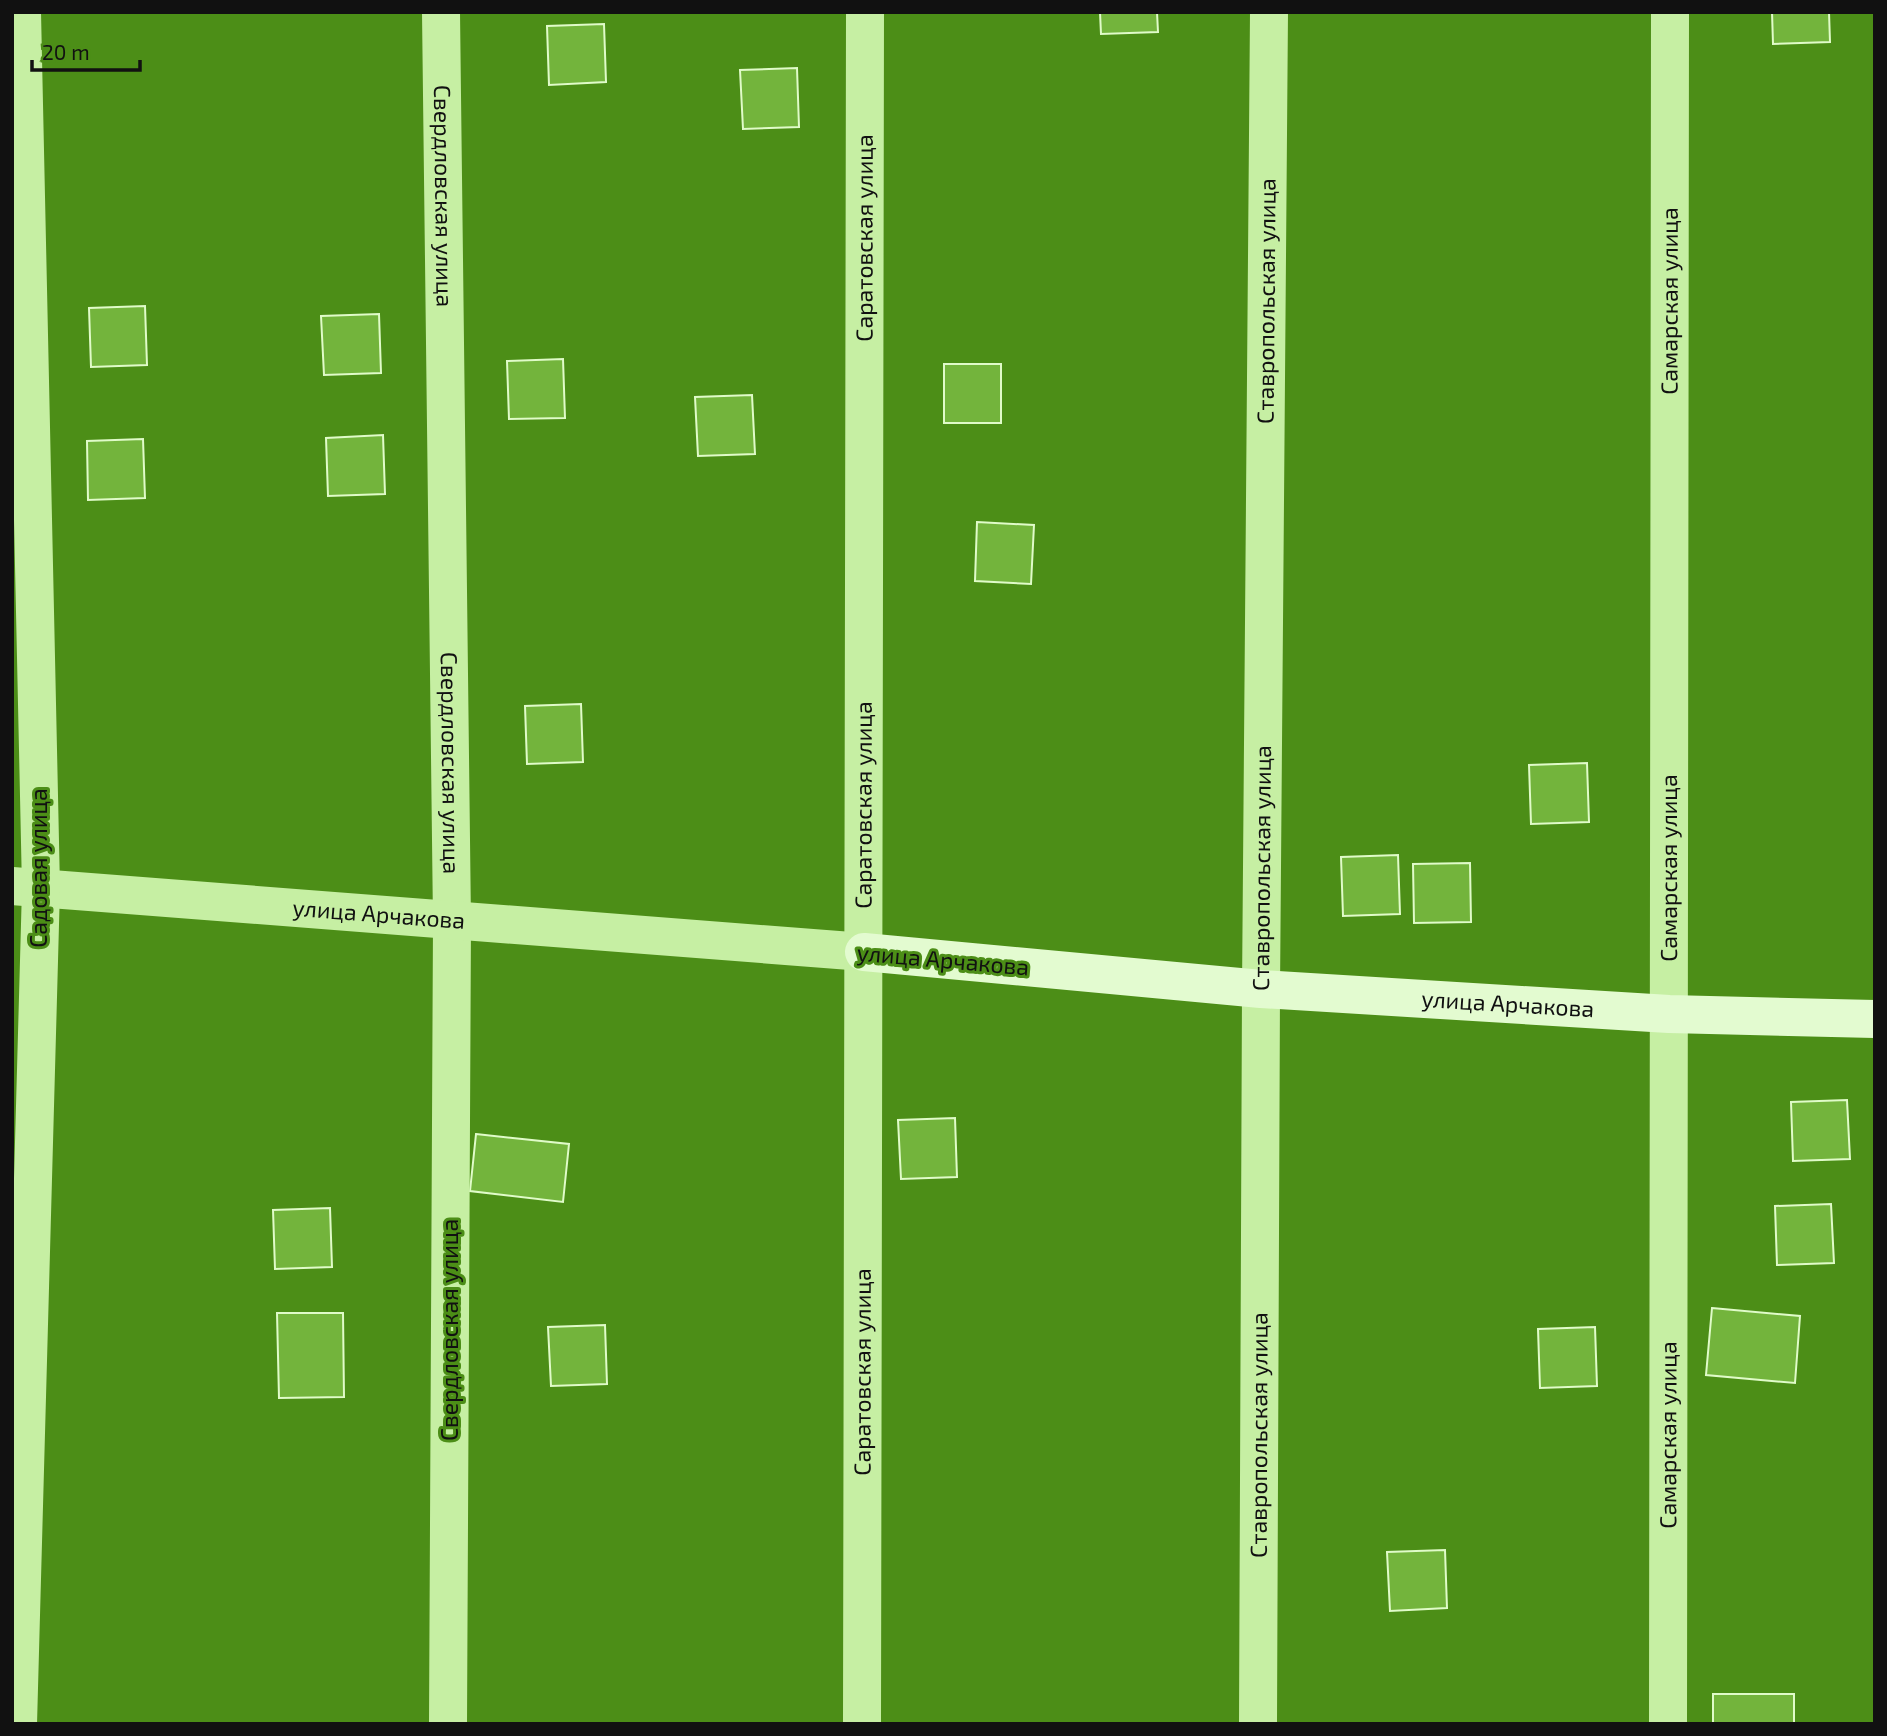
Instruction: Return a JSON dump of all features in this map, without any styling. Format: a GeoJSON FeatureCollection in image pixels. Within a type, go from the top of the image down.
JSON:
{"type":"FeatureCollection","features":[{"type":"Feature","properties":{"kind":"street","name":"Садовая улица"},"geometry":{"type":"LineString","coordinates":[[18,1724],[27,887],[22,12]]}},
{"type":"Feature","properties":{"kind":"street","name":"Свердловская улица"},"geometry":{"type":"LineString","coordinates":[[441,12],[452,922],[448,1724]]}},
{"type":"Feature","properties":{"kind":"street","name":"Саратовская улица"},"geometry":{"type":"LineString","coordinates":[[862,1724],[865,12]]}},
{"type":"Feature","properties":{"kind":"street","name":"Ставропольская улица"},"geometry":{"type":"LineString","coordinates":[[1258,1724],[1269,12]]}},
{"type":"Feature","properties":{"kind":"street","name":"Самарская улица"},"geometry":{"type":"LineString","coordinates":[[1668,1724],[1670,12]]}},
{"type":"Feature","properties":{"kind":"street","name":"улица Арчакова"},"geometry":{"type":"LineString","coordinates":[[27,887],[864,953],[1261,989],[1669,1014],[1875,1019]]}},
{"type":"Feature","properties":{"kind":"building"},"geometry":{"type":"Polygon","coordinates":[[[1100,12],[1157,12],[1158,32],[1101,34],[1100,12]]]}},
{"type":"Feature","properties":{"kind":"building"},"geometry":{"type":"Polygon","coordinates":[[[1772,12],[1829,12],[1830,42],[1773,44],[1772,12]]]}},
{"type":"Feature","properties":{"kind":"building"},"geometry":{"type":"Polygon","coordinates":[[[604,24],[606,82],[549,85],[547,26],[604,24]]]}},
{"type":"Feature","properties":{"kind":"building"},"geometry":{"type":"Polygon","coordinates":[[[797,68],[799,127],[743,129],[740,70],[797,68]]]}},
{"type":"Feature","properties":{"kind":"building"},"geometry":{"type":"Polygon","coordinates":[[[145,306],[147,365],[91,367],[89,308],[145,306]]]}},
{"type":"Feature","properties":{"kind":"building"},"geometry":{"type":"Polygon","coordinates":[[[379,314],[381,373],[324,375],[321,316],[379,314]]]}},
{"type":"Feature","properties":{"kind":"building"},"geometry":{"type":"Polygon","coordinates":[[[563,359],[565,418],[509,419],[507,361],[563,359]]]}},
{"type":"Feature","properties":{"kind":"building"},"geometry":{"type":"Polygon","coordinates":[[[944,364],[1001,364],[1001,423],[944,423],[944,364]]]}},
{"type":"Feature","properties":{"kind":"building"},"geometry":{"type":"Polygon","coordinates":[[[752,395],[755,454],[698,456],[695,397],[752,395]]]}},
{"type":"Feature","properties":{"kind":"building"},"geometry":{"type":"Polygon","coordinates":[[[383,435],[385,494],[328,496],[326,438],[383,435]]]}},
{"type":"Feature","properties":{"kind":"building"},"geometry":{"type":"Polygon","coordinates":[[[143,439],[145,498],[88,500],[87,441],[143,439]]]}},
{"type":"Feature","properties":{"kind":"building"},"geometry":{"type":"Polygon","coordinates":[[[977,522],[1034,525],[1031,584],[975,581],[977,522]]]}},
{"type":"Feature","properties":{"kind":"building"},"geometry":{"type":"Polygon","coordinates":[[[581,704],[583,762],[527,764],[525,706],[581,704]]]}},
{"type":"Feature","properties":{"kind":"building"},"geometry":{"type":"Polygon","coordinates":[[[1587,763],[1589,822],[1531,824],[1529,765],[1587,763]]]}},
{"type":"Feature","properties":{"kind":"building"},"geometry":{"type":"Polygon","coordinates":[[[1398,855],[1400,914],[1343,916],[1341,857],[1398,855]]]}},
{"type":"Feature","properties":{"kind":"building"},"geometry":{"type":"Polygon","coordinates":[[[1470,863],[1471,922],[1414,923],[1413,864],[1470,863]]]}},
{"type":"Feature","properties":{"kind":"building"},"geometry":{"type":"Polygon","coordinates":[[[1847,1100],[1850,1159],[1793,1161],[1791,1102],[1847,1100]]]}},
{"type":"Feature","properties":{"kind":"building"},"geometry":{"type":"Polygon","coordinates":[[[955,1118],[957,1177],[901,1179],[898,1120],[955,1118]]]}},
{"type":"Feature","properties":{"kind":"building"},"geometry":{"type":"Polygon","coordinates":[[[476,1134],[569,1144],[563,1202],[470,1191],[476,1134]]]}},
{"type":"Feature","properties":{"kind":"building"},"geometry":{"type":"Polygon","coordinates":[[[1831,1204],[1834,1263],[1777,1265],[1775,1206],[1831,1204]]]}},
{"type":"Feature","properties":{"kind":"building"},"geometry":{"type":"Polygon","coordinates":[[[330,1208],[332,1267],[275,1269],[273,1210],[330,1208]]]}},
{"type":"Feature","properties":{"kind":"building"},"geometry":{"type":"Polygon","coordinates":[[[1712,1308],[1800,1316],[1795,1383],[1706,1375],[1712,1308]]]}},
{"type":"Feature","properties":{"kind":"building"},"geometry":{"type":"Polygon","coordinates":[[[277,1313],[343,1313],[344,1397],[279,1398],[277,1313]]]}},
{"type":"Feature","properties":{"kind":"building"},"geometry":{"type":"Polygon","coordinates":[[[605,1325],[607,1384],[551,1386],[548,1327],[605,1325]]]}},
{"type":"Feature","properties":{"kind":"building"},"geometry":{"type":"Polygon","coordinates":[[[1595,1327],[1597,1386],[1540,1388],[1538,1329],[1595,1327]]]}},
{"type":"Feature","properties":{"kind":"building"},"geometry":{"type":"Polygon","coordinates":[[[1445,1550],[1447,1608],[1390,1611],[1387,1552],[1445,1550]]]}},
{"type":"Feature","properties":{"kind":"building"},"geometry":{"type":"Polygon","coordinates":[[[1713,1694],[1794,1694],[1794,1724],[1713,1724],[1713,1694]]]}}]}
